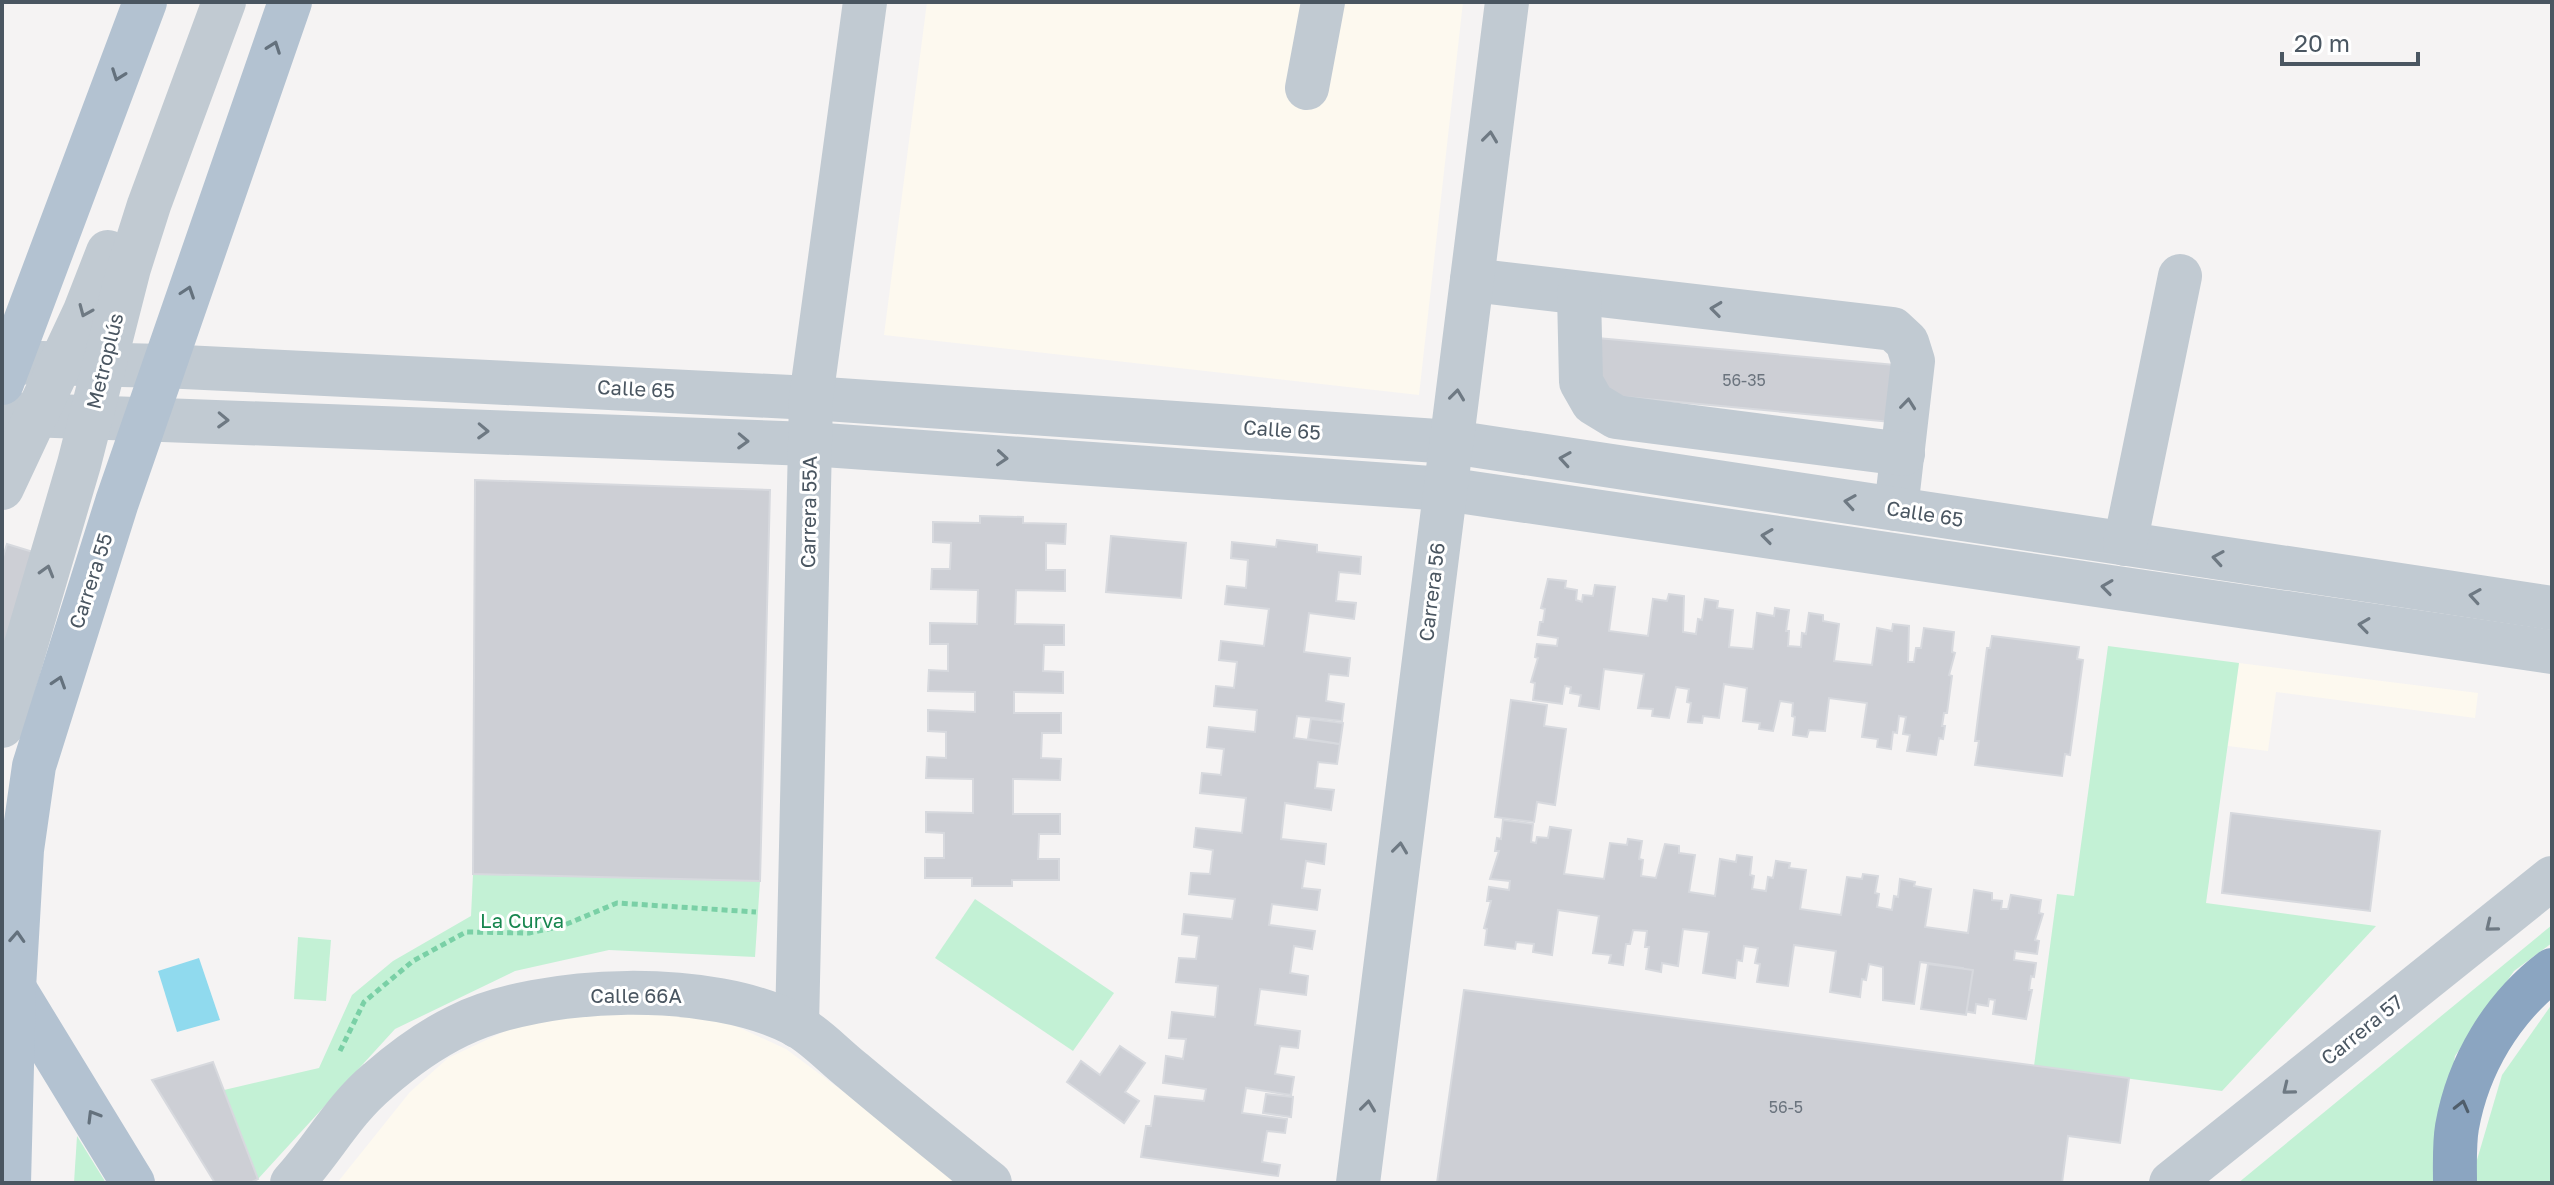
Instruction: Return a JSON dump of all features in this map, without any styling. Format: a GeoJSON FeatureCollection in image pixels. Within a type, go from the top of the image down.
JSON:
{"type":"FeatureCollection","features":[{"type":"Feature","properties":{"kind":"highway"},"geometry":{"type":"LineString","coordinates":[[2455,1183],[2457,1129],[2471,1071],[2501,1022],[2552,970]]}},
{"type":"Feature","properties":{"kind":"main road"},"geometry":{"type":"LineString","coordinates":[[5,369],[145,2]]}},
{"type":"Feature","properties":{"kind":"main road","name":"Carrera 55"},"geometry":{"type":"LineString","coordinates":[[9,1183],[14,988],[24,826],[34,766],[145,417],[290,2]]}},
{"type":"Feature","properties":{"kind":"main road"},"geometry":{"type":"LineString","coordinates":[[14,988],[133,1183]]}},
{"type":"Feature","properties":{"kind":"street","name":"Metroplús"},"geometry":{"type":"LineString","coordinates":[[2,488],[19,414],[61,363],[104,264],[200,2]]}},
{"type":"Feature","properties":{"kind":"street","name":"Metroplús"},"geometry":{"type":"LineString","coordinates":[[2,726],[91,416],[129,268],[224,2]]}},
{"type":"Feature","properties":{"kind":"street","name":"Carrera 55A"},"geometry":{"type":"LineString","coordinates":[[797,1026],[811,398],[865,2]]}},
{"type":"Feature","properties":{"kind":"street"},"geometry":{"type":"LineString","coordinates":[[1307,88],[1323,2]]}},
{"type":"Feature","properties":{"kind":"street","name":"Carrera 56"},"geometry":{"type":"LineString","coordinates":[[1358,1183],[1507,2]]}},
{"type":"Feature","properties":{"kind":"street"},"geometry":{"type":"LineString","coordinates":[[2125,544],[2180,276]]}},
{"type":"Feature","properties":{"kind":"street"},"geometry":{"type":"LineString","coordinates":[[1472,280],[1893,329],[1907,342],[1913,361],[1896,509]]}},
{"type":"Feature","properties":{"kind":"street"},"geometry":{"type":"LineString","coordinates":[[1579,294],[1581,382],[1593,403],[1616,417],[1903,454]]}},
{"type":"Feature","properties":{"kind":"street","name":"Calle 65"},"geometry":{"type":"LineString","coordinates":[[5,369],[61,363],[163,366],[811,398],[1452,442],[2552,608]]}},
{"type":"Feature","properties":{"kind":"street"},"geometry":{"type":"LineString","coordinates":[[19,414],[810,444],[1445,489],[2552,652]]}},
{"type":"Feature","properties":{"kind":"street"},"geometry":{"type":"LineString","coordinates":[[1610,466],[1616,417]]}},
{"type":"Feature","properties":{"kind":"street","name":"Carrera 57"},"geometry":{"type":"LineString","coordinates":[[2171,1183],[2552,878]]}},
{"type":"Feature","properties":{"kind":"street","name":"Calle 66A"},"geometry":{"type":"LineString","coordinates":[[292,1183],[350,1109],[386,1074],[459,1025],[516,1006],[591,995],[646,994],[709,998],[753,1009],[797,1026],[975,1178]]}},
{"type":"Feature","properties":{"kind":"shaded area"},"geometry":{"type":"Polygon","coordinates":[[[927,2],[1463,2],[1419,395],[884,335],[927,2]]]}},
{"type":"Feature","properties":{"kind":"shaded area"},"geometry":{"type":"Polygon","coordinates":[[[2239,663],[2478,693],[2475,718],[2276,692],[2268,751],[2228,746],[2239,663]]]}},
{"type":"Feature","properties":{"kind":"shaded area"},"geometry":{"type":"Polygon","coordinates":[[[661,1007],[727,1022],[786,1049],[954,1174],[950,1183],[337,1183],[410,1092],[448,1058],[516,1026],[584,1014],[661,1007]]]}},
{"type":"Feature","properties":{"kind":"green space"},"geometry":{"type":"Polygon","coordinates":[[[2108,646],[2239,663],[2206,903],[2376,926],[2222,1091],[2034,1066],[2057,894],[2074,896],[2108,646]]]}},
{"type":"Feature","properties":{"kind":"green space","name":"La Curva"},"geometry":{"type":"Polygon","coordinates":[[[473,874],[760,881],[755,957],[609,950],[515,971],[395,1029],[258,1179],[224,1090],[319,1068],[352,995],[393,961],[471,916],[473,874]]]}},
{"type":"Feature","properties":{"kind":"green space"},"geometry":{"type":"Polygon","coordinates":[[[975,899],[1114,993],[1073,1051],[935,958],[975,899]]]}},
{"type":"Feature","properties":{"kind":"green space"},"geometry":{"type":"Polygon","coordinates":[[[2552,925],[2552,943],[2514,971],[2455,1056],[2437,1159],[2438,1183],[2238,1183],[2552,925]]]}},
{"type":"Feature","properties":{"kind":"green space"},"geometry":{"type":"Polygon","coordinates":[[[298,937],[331,940],[326,1001],[294,999],[298,937]]]}},
{"type":"Feature","properties":{"kind":"green space"},"geometry":{"type":"Polygon","coordinates":[[[2552,1004],[2552,1183],[2477,1183],[2474,1170],[2502,1075],[2552,1004]]]}},
{"type":"Feature","properties":{"kind":"green space"},"geometry":{"type":"Polygon","coordinates":[[[77,1136],[106,1183],[74,1183],[77,1136]]]}},
{"type":"Feature","properties":{"kind":"water"},"geometry":{"type":"Polygon","coordinates":[[[199,958],[220,1020],[177,1032],[158,971],[199,958]]]}},
{"type":"Feature","properties":{"kind":"building"},"geometry":{"type":"Polygon","coordinates":[[[1597,338],[1895,365],[1891,422],[1592,394],[1597,338]]]}},
{"type":"Feature","properties":{"kind":"building"},"geometry":{"type":"Polygon","coordinates":[[[475,480],[770,490],[760,881],[473,874],[475,480]]]}},
{"type":"Feature","properties":{"kind":"building"},"geometry":{"type":"Polygon","coordinates":[[[980,516],[1023,517],[1023,523],[1066,524],[1065,544],[1046,543],[1046,570],[1065,570],[1065,591],[1016,590],[1015,624],[1064,625],[1064,645],[1044,645],[1043,671],[1063,672],[1063,693],[1014,692],[1014,713],[1061,713],[1061,733],[1042,733],[1041,758],[1061,759],[1060,780],[1013,779],[1013,814],[1060,814],[1060,834],[1039,834],[1038,859],[1059,859],[1059,880],[1012,880],[1012,886],[972,886],[972,878],[925,878],[925,858],[944,858],[944,833],[926,832],[926,812],[973,813],[973,779],[926,778],[927,757],[946,758],[946,732],[928,731],[928,710],[975,712],[975,692],[928,691],[929,670],[948,671],[948,644],[930,644],[930,623],[977,624],[978,590],[931,589],[932,569],[950,569],[951,543],[933,542],[933,522],[980,523],[980,516]]]}},
{"type":"Feature","properties":{"kind":"building"},"geometry":{"type":"Polygon","coordinates":[[[1111,536],[1186,543],[1181,598],[1106,592],[1111,536]]]}},
{"type":"Feature","properties":{"kind":"building"},"geometry":{"type":"Polygon","coordinates":[[[1277,540],[1317,545],[1317,552],[1361,557],[1360,574],[1339,572],[1336,601],[1356,603],[1354,619],[1309,613],[1304,652],[1350,658],[1348,676],[1329,674],[1326,701],[1344,704],[1342,721],[1297,716],[1294,738],[1340,744],[1337,764],[1318,762],[1315,788],[1334,790],[1331,810],[1285,803],[1281,839],[1326,844],[1324,864],[1306,861],[1302,888],[1320,890],[1317,910],[1272,904],[1269,925],[1315,931],[1312,949],[1294,946],[1290,973],[1308,976],[1306,995],[1260,989],[1255,1025],[1300,1031],[1298,1048],[1280,1046],[1275,1074],[1294,1077],[1291,1095],[1246,1088],[1242,1113],[1287,1119],[1285,1133],[1267,1131],[1262,1162],[1280,1165],[1278,1176],[1141,1157],[1146,1126],[1151,1126],[1155,1096],[1204,1101],[1206,1089],[1163,1083],[1166,1056],[1183,1059],[1186,1039],[1169,1038],[1172,1012],[1215,1017],[1218,986],[1176,982],[1179,958],[1196,959],[1199,936],[1182,934],[1184,914],[1232,919],[1235,899],[1189,894],[1191,873],[1210,874],[1213,850],[1194,847],[1196,828],[1242,833],[1246,798],[1200,793],[1202,773],[1221,775],[1224,749],[1207,747],[1209,727],[1255,732],[1257,710],[1214,706],[1216,686],[1234,688],[1237,662],[1219,660],[1221,641],[1264,646],[1269,609],[1225,604],[1227,586],[1246,588],[1248,560],[1231,558],[1232,542],[1276,547],[1277,540]]]}},
{"type":"Feature","properties":{"kind":"building"},"geometry":{"type":"Polygon","coordinates":[[[7,544],[33,552],[2,656],[2,560],[7,544]]]}},
{"type":"Feature","properties":{"kind":"building"},"geometry":{"type":"Polygon","coordinates":[[[1548,579],[1566,581],[1565,588],[1577,590],[1576,600],[1582,602],[1583,595],[1593,596],[1595,585],[1615,587],[1609,631],[1648,636],[1653,599],[1667,601],[1669,594],[1684,596],[1683,632],[1696,634],[1705,599],[1718,601],[1717,608],[1733,610],[1729,647],[1753,649],[1757,613],[1774,616],[1775,608],[1789,610],[1786,631],[1789,631],[1788,646],[1801,647],[1809,613],[1823,615],[1823,621],[1839,624],[1834,661],[1872,665],[1877,628],[1892,631],[1893,624],[1909,626],[1908,662],[1914,662],[1916,648],[1921,648],[1924,628],[1954,632],[1952,652],[1955,653],[1949,675],[1952,676],[1942,726],[1945,726],[1943,739],[1939,738],[1936,755],[1907,751],[1910,735],[1903,734],[1906,717],[1899,716],[1891,749],[1877,747],[1878,739],[1862,737],[1867,703],[1829,698],[1825,731],[1809,730],[1807,737],[1793,735],[1793,703],[1780,701],[1773,731],[1759,729],[1760,723],[1743,721],[1747,688],[1724,684],[1719,718],[1703,716],[1702,723],[1688,722],[1691,703],[1687,702],[1689,689],[1676,687],[1669,718],[1652,716],[1653,709],[1638,708],[1644,674],[1604,669],[1599,709],[1579,706],[1581,695],[1570,693],[1571,687],[1565,686],[1562,704],[1533,700],[1535,683],[1531,682],[1538,658],[1535,657],[1537,644],[1557,646],[1558,638],[1538,635],[1540,622],[1543,622],[1545,609],[1541,608],[1548,579]]]}},
{"type":"Feature","properties":{"kind":"building"},"geometry":{"type":"Polygon","coordinates":[[[1992,636],[2079,647],[2077,659],[2083,660],[2070,755],[2065,754],[2062,776],[1975,765],[1979,741],[1975,741],[1987,648],[1990,648],[1992,636]]]}},
{"type":"Feature","properties":{"kind":"building"},"geometry":{"type":"Polygon","coordinates":[[[1511,700],[1547,705],[1544,726],[1566,729],[1555,805],[1537,802],[1534,822],[1495,817],[1511,700]]]}},
{"type":"Feature","properties":{"kind":"building"},"geometry":{"type":"Polygon","coordinates":[[[1311,719],[1343,723],[1340,744],[1308,739],[1311,719]]]}},
{"type":"Feature","properties":{"kind":"building"},"geometry":{"type":"Polygon","coordinates":[[[2231,813],[2380,831],[2370,911],[2222,893],[2231,813]]]}},
{"type":"Feature","properties":{"kind":"building"},"geometry":{"type":"Polygon","coordinates":[[[1503,820],[1533,824],[1531,842],[1536,843],[1537,837],[1548,838],[1550,827],[1571,830],[1564,874],[1604,879],[1610,843],[1627,845],[1628,839],[1642,841],[1639,859],[1643,860],[1641,876],[1656,878],[1665,844],[1679,846],[1679,853],[1695,855],[1689,892],[1715,896],[1720,859],[1736,862],[1737,855],[1752,857],[1752,889],[1766,891],[1768,877],[1773,878],[1776,861],[1790,863],[1789,868],[1806,870],[1800,909],[1841,915],[1847,877],[1862,879],[1863,874],[1878,876],[1875,893],[1879,894],[1877,907],[1892,910],[1894,896],[1898,897],[1900,879],[1931,889],[1925,927],[1968,933],[1974,890],[1992,893],[1992,900],[2002,901],[2001,909],[2008,909],[2011,895],[2041,900],[2039,913],[2043,914],[2035,940],[2039,941],[2037,954],[2015,951],[2014,960],[2036,963],[2034,977],[2031,976],[2029,990],[2032,990],[2026,1019],[1993,1014],[1995,1000],[1989,999],[1988,1006],[1976,1004],[1975,1013],[1957,1010],[1963,968],[1920,962],[1914,1004],[1883,1000],[1883,967],[1869,964],[1866,980],[1862,979],[1860,997],[1830,992],[1836,951],[1794,945],[1788,986],[1757,982],[1760,964],[1755,963],[1758,948],[1744,946],[1742,961],[1737,960],[1735,978],[1703,973],[1709,932],[1683,929],[1678,966],[1662,963],[1661,972],[1646,969],[1649,947],[1645,947],[1647,931],[1633,930],[1630,944],[1626,944],[1623,965],[1609,963],[1611,955],[1593,953],[1599,916],[1558,910],[1552,955],[1533,952],[1534,944],[1516,942],[1515,949],[1485,945],[1487,929],[1484,928],[1491,901],[1487,901],[1489,887],[1509,890],[1510,881],[1490,879],[1499,851],[1495,851],[1497,838],[1501,839],[1503,820]]]}},
{"type":"Feature","properties":{"kind":"building"},"geometry":{"type":"Polygon","coordinates":[[[1928,964],[1973,970],[1966,1015],[1921,1009],[1928,964]]]}},
{"type":"Feature","properties":{"kind":"building"},"geometry":{"type":"Polygon","coordinates":[[[1464,990],[2129,1078],[2120,1143],[2068,1136],[2062,1183],[1437,1183],[1464,990]]]}},
{"type":"Feature","properties":{"kind":"building"},"geometry":{"type":"Polygon","coordinates":[[[1120,1046],[1145,1063],[1125,1092],[1139,1101],[1124,1123],[1067,1082],[1081,1061],[1100,1075],[1120,1046]]]}},
{"type":"Feature","properties":{"kind":"building"},"geometry":{"type":"Polygon","coordinates":[[[213,1062],[258,1179],[250,1183],[215,1183],[152,1080],[213,1062]]]}},
{"type":"Feature","properties":{"kind":"building"},"geometry":{"type":"Polygon","coordinates":[[[1266,1094],[1293,1097],[1291,1117],[1263,1113],[1266,1094]]]}}]}
